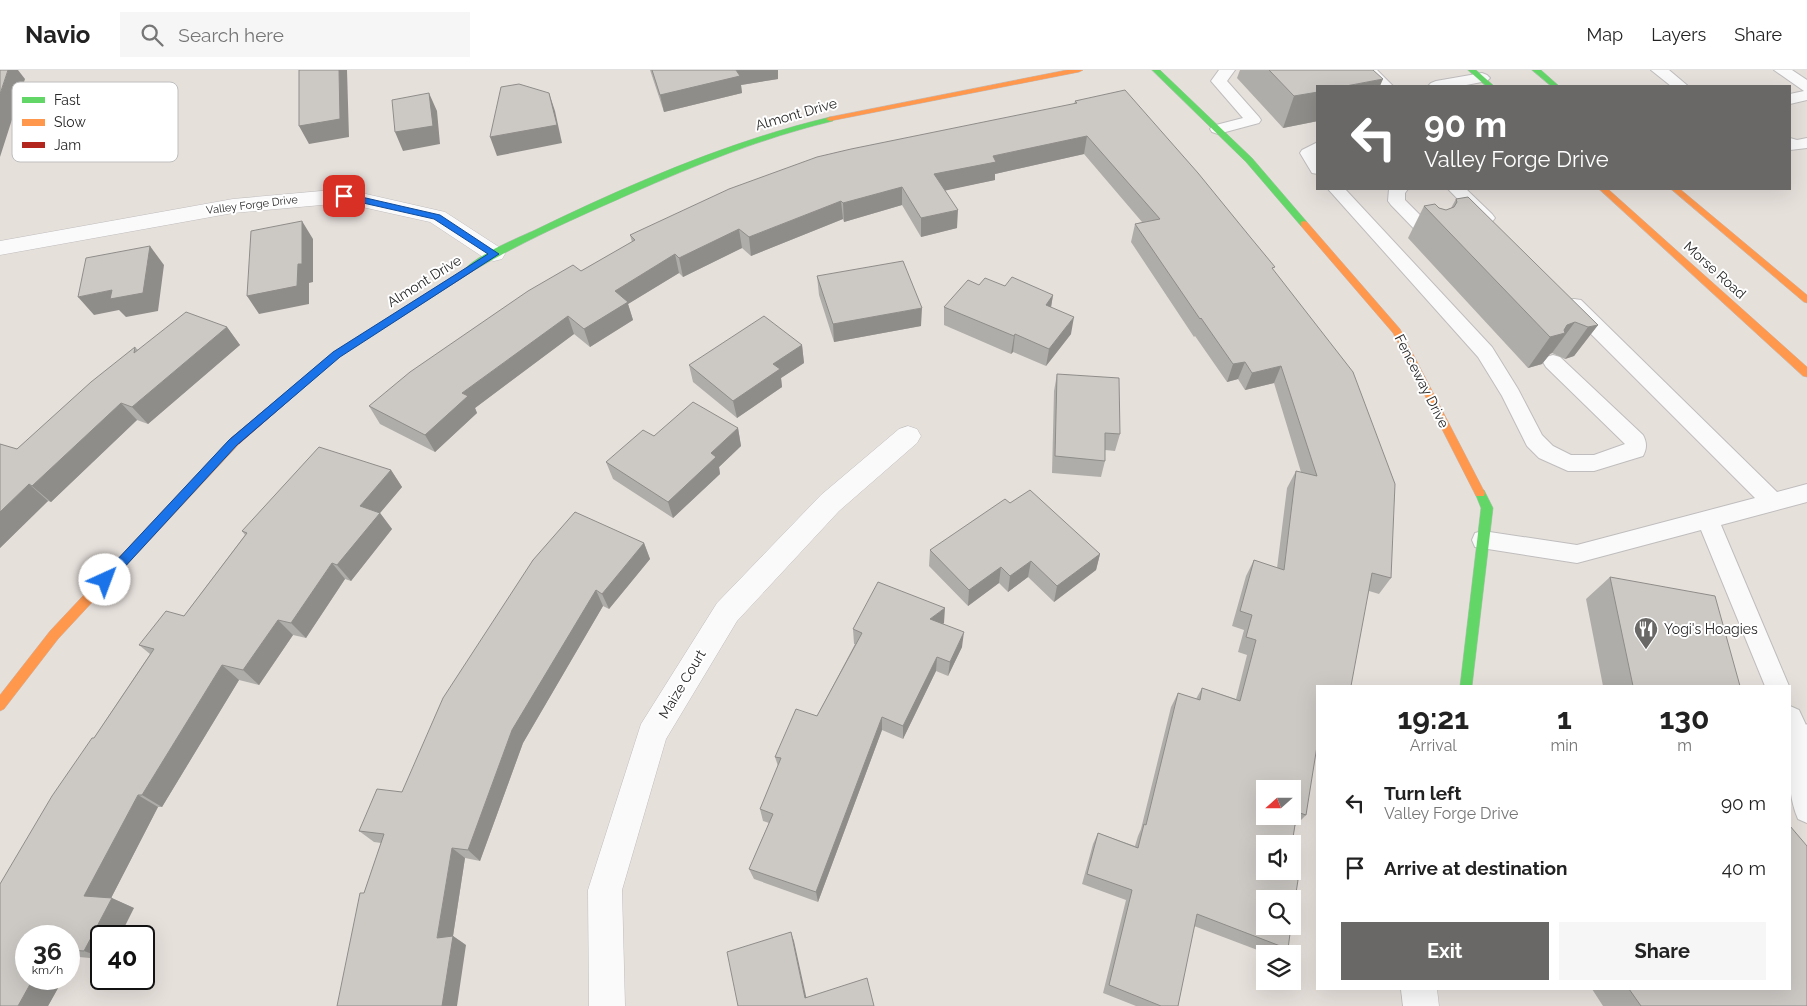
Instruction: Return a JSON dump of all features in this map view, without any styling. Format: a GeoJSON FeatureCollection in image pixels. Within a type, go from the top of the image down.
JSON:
{"type":"FeatureCollection","features":[{"type":"Feature","properties":{"kind":"street","name":"Almont Drive"},"geometry":{"type":"LineString","coordinates":[[4,692],[54,635],[233,443],[337,354],[494,254],[545,228],[716,154],[807,124],[914,101],[1079,70]]}},
{"type":"Feature","properties":{"kind":"street","name":"Fenceway Drive"},"geometry":{"type":"LineString","coordinates":[[1156,70],[1249,160],[1397,331],[1487,508],[1466,685]]}},
{"type":"Feature","properties":{"kind":"street"},"geometry":{"type":"LineString","coordinates":[[1536,70],[1554,85]]}},
{"type":"Feature","properties":{"kind":"street","name":"Morse Road"},"geometry":{"type":"LineString","coordinates":[[1603,190],[1806,371]]}},
{"type":"Feature","properties":{"kind":"street"},"geometry":{"type":"LineString","coordinates":[[1676,190],[1807,300]]}},
{"type":"Feature","properties":{"kind":"street","name":"Valley Forge Drive"},"geometry":{"type":"LineString","coordinates":[[0,248],[233,206],[344,196],[436,217],[494,254]]}},
{"type":"Feature","properties":{"kind":"street","name":"Maize Court"},"geometry":{"type":"LineString","coordinates":[[607,1006],[605,890],[652,734],[727,612],[830,504],[908,436]]}},
{"type":"Feature","properties":{"kind":"street"},"geometry":{"type":"LineString","coordinates":[[1419,990],[1420,1006]]}},
{"type":"Feature","properties":{"kind":"lane"},"geometry":{"type":"LineString","coordinates":[[1218,129],[1253,120],[1219,81],[1226,70]]}},
{"type":"Feature","properties":{"kind":"lane"},"geometry":{"type":"LineString","coordinates":[[1368,70],[1385,85]]}},
{"type":"Feature","properties":{"kind":"lane"},"geometry":{"type":"LineString","coordinates":[[1659,70],[1679,85]]}},
{"type":"Feature","properties":{"kind":"lane"},"geometry":{"type":"LineString","coordinates":[[1782,70],[1807,87]]}},
{"type":"Feature","properties":{"kind":"lane"},"geometry":{"type":"LineString","coordinates":[[1442,85],[1482,78]]}},
{"type":"Feature","properties":{"kind":"lane"},"geometry":{"type":"LineString","coordinates":[[1791,99],[1807,95]]}},
{"type":"Feature","properties":{"kind":"lane"},"geometry":{"type":"LineString","coordinates":[[1316,147],[1308,152],[1316,166]]}},
{"type":"Feature","properties":{"kind":"lane"},"geometry":{"type":"LineString","coordinates":[[1337,190],[1485,352],[1511,394],[1534,440],[1546,452],[1568,463],[1594,463],[1636,450],[1636,441],[1553,362]]}},
{"type":"Feature","properties":{"kind":"lane"},"geometry":{"type":"LineString","coordinates":[[1398,190],[1396,191],[1397,201],[1429,234]]}},
{"type":"Feature","properties":{"kind":"lane"},"geometry":{"type":"LineString","coordinates":[[1457,190],[1498,230]]}},
{"type":"Feature","properties":{"kind":"lane"},"geometry":{"type":"LineString","coordinates":[[1562,293],[1773,502]]}},
{"type":"Feature","properties":{"kind":"lane"},"geometry":{"type":"LineString","coordinates":[[1483,540],[1577,554],[1807,493]]}},
{"type":"Feature","properties":{"kind":"lane"},"geometry":{"type":"LineString","coordinates":[[1708,520],[1777,685]]}},
{"type":"Feature","properties":{"kind":"lane"},"geometry":{"type":"LineString","coordinates":[[1799,731],[1807,810]]}},
{"type":"Feature","properties":{"kind":"building"},"geometry":{"type":"Polygon","coordinates":[[[0,70],[8,70],[0,94],[0,70]]]}},
{"type":"Feature","properties":{"kind":"building"},"geometry":{"type":"Polygon","coordinates":[[[299,70],[339,70],[340,119],[299,126],[299,70]]]}},
{"type":"Feature","properties":{"kind":"building"},"geometry":{"type":"Polygon","coordinates":[[[652,70],[736,70],[740,76],[660,95],[652,70]]]}},
{"type":"Feature","properties":{"kind":"building"},"geometry":{"type":"Polygon","coordinates":[[[1269,70],[1373,70],[1383,79],[1351,85],[1316,85],[1316,92],[1294,96],[1269,70]]]}},
{"type":"Feature","properties":{"kind":"building"},"geometry":{"type":"Polygon","coordinates":[[[519,84],[549,93],[557,125],[490,137],[501,87],[519,84]]]}},
{"type":"Feature","properties":{"kind":"building"},"geometry":{"type":"Polygon","coordinates":[[[1125,90],[1198,173],[1275,267],[1272,268],[1353,372],[1395,484],[1391,578],[1372,573],[1351,685],[1316,685],[1316,752],[1306,815],[1301,813],[1301,780],[1256,780],[1256,825],[1295,825],[1293,835],[1256,835],[1256,880],[1298,880],[1296,890],[1256,890],[1256,935],[1290,935],[1289,945],[1278,945],[1197,914],[1178,1006],[1161,1006],[1109,985],[1132,890],[1087,874],[1098,833],[1138,848],[1144,824],[1146,825],[1178,693],[1200,700],[1202,688],[1240,701],[1256,640],[1246,637],[1252,615],[1240,611],[1254,560],[1284,570],[1296,471],[1317,476],[1281,366],[1252,373],[1245,362],[1233,364],[1135,224],[1160,219],[1087,136],[993,156],[996,162],[934,174],[958,210],[921,218],[902,187],[843,203],[841,201],[749,237],[739,229],[679,258],[675,254],[615,291],[628,302],[584,329],[568,316],[462,393],[468,396],[425,435],[369,406],[410,372],[528,291],[573,265],[581,271],[635,240],[630,235],[729,189],[817,157],[1077,103],[1075,101],[1125,90]]]}},
{"type":"Feature","properties":{"kind":"building"},"geometry":{"type":"Polygon","coordinates":[[[429,93],[433,126],[395,132],[392,100],[429,93]]]}},
{"type":"Feature","properties":{"kind":"building"},"geometry":{"type":"Polygon","coordinates":[[[1468,197],[1598,325],[1588,327],[1575,322],[1567,325],[1564,330],[1565,333],[1550,337],[1424,206],[1435,204],[1439,208],[1446,210],[1454,207],[1457,202],[1456,199],[1468,197]]]}},
{"type":"Feature","properties":{"kind":"building"},"geometry":{"type":"Polygon","coordinates":[[[302,221],[302,264],[298,264],[297,286],[247,296],[251,231],[302,221]]]}},
{"type":"Feature","properties":{"kind":"building"},"geometry":{"type":"Polygon","coordinates":[[[150,246],[143,293],[110,299],[112,290],[78,297],[86,258],[150,246]]]}},
{"type":"Feature","properties":{"kind":"building"},"geometry":{"type":"Polygon","coordinates":[[[903,261],[922,308],[833,324],[817,276],[903,261]]]}},
{"type":"Feature","properties":{"kind":"building"},"geometry":{"type":"Polygon","coordinates":[[[1012,277],[1053,295],[1046,305],[1074,317],[1049,349],[944,307],[968,280],[979,285],[985,278],[1005,286],[1012,277]]]}},
{"type":"Feature","properties":{"kind":"building"},"geometry":{"type":"Polygon","coordinates":[[[186,312],[227,327],[132,407],[121,403],[32,486],[29,484],[0,512],[0,444],[17,449],[91,382],[135,347],[134,353],[186,312]]]}},
{"type":"Feature","properties":{"kind":"building"},"geometry":{"type":"Polygon","coordinates":[[[764,316],[802,345],[773,364],[780,369],[733,401],[689,365],[764,316]]]}},
{"type":"Feature","properties":{"kind":"building"},"geometry":{"type":"Polygon","coordinates":[[[1057,374],[1119,378],[1120,434],[1105,433],[1105,461],[1055,456],[1057,374]]]}},
{"type":"Feature","properties":{"kind":"building"},"geometry":{"type":"Polygon","coordinates":[[[693,402],[738,428],[711,453],[716,457],[668,502],[606,462],[643,430],[654,436],[693,402]]]}},
{"type":"Feature","properties":{"kind":"building"},"geometry":{"type":"Polygon","coordinates":[[[319,447],[391,470],[360,506],[380,513],[337,565],[332,563],[291,623],[278,620],[243,670],[222,665],[142,795],[138,795],[84,896],[112,898],[98,925],[90,925],[90,940],[84,951],[80,951],[80,925],[15,925],[15,990],[27,990],[18,1006],[0,1006],[0,884],[52,796],[154,649],[139,645],[166,611],[184,616],[247,533],[242,531],[319,447]]]}},
{"type":"Feature","properties":{"kind":"building"},"geometry":{"type":"Polygon","coordinates":[[[1030,490],[1100,554],[1057,586],[1031,561],[1010,576],[1001,567],[969,590],[930,550],[1005,499],[1010,503],[1030,490]]]}},
{"type":"Feature","properties":{"kind":"building"},"geometry":{"type":"Polygon","coordinates":[[[575,512],[644,543],[602,594],[596,590],[512,730],[468,850],[452,848],[437,938],[453,936],[442,1006],[337,1006],[360,893],[364,893],[384,834],[359,831],[377,789],[402,792],[443,698],[533,560],[575,512]]]}},
{"type":"Feature","properties":{"kind":"building"},"geometry":{"type":"Polygon","coordinates":[[[1610,577],[1715,596],[1740,685],[1633,685],[1610,577]]]}},
{"type":"Feature","properties":{"kind":"building"},"geometry":{"type":"Polygon","coordinates":[[[878,582],[945,608],[930,619],[964,632],[950,662],[937,657],[903,726],[882,717],[816,892],[749,869],[773,814],[760,809],[781,758],[775,757],[796,709],[817,716],[862,633],[853,629],[878,582]]]}},
{"type":"Feature","properties":{"kind":"building"},"geometry":{"type":"Polygon","coordinates":[[[1791,827],[1807,846],[1807,1006],[1641,1006],[1630,990],[1791,990],[1791,827]]]}},
{"type":"Feature","properties":{"kind":"building"},"geometry":{"type":"Polygon","coordinates":[[[791,932],[805,998],[867,978],[874,1006],[738,1006],[727,952],[791,932]]]}},
{"type":"Feature","properties":{"kind":"traffic: fast"},"geometry":{"type":"LineString","coordinates":[[1156,70],[1249,160],[1304,224]]}},
{"type":"Feature","properties":{"kind":"traffic: fast"},"geometry":{"type":"LineString","coordinates":[[1472,70],[1489,85]]}},
{"type":"Feature","properties":{"kind":"traffic: fast"},"geometry":{"type":"LineString","coordinates":[[1536,70],[1554,85]]}},
{"type":"Feature","properties":{"kind":"traffic: fast"},"geometry":{"type":"LineString","coordinates":[[470,269],[489,257],[548,227],[679,170],[754,141],[830,119]]}},
{"type":"Feature","properties":{"kind":"traffic: fast"},"geometry":{"type":"LineString","coordinates":[[1466,685],[1487,508],[1480,493]]}},
{"type":"Feature","properties":{"kind":"traffic: slow"},"geometry":{"type":"LineString","coordinates":[[830,119],[1079,70]]}},
{"type":"Feature","properties":{"kind":"traffic: slow"},"geometry":{"type":"LineString","coordinates":[[1604,190],[1807,373]]}},
{"type":"Feature","properties":{"kind":"traffic: slow"},"geometry":{"type":"LineString","coordinates":[[1676,190],[1807,300]]}},
{"type":"Feature","properties":{"kind":"traffic: slow"},"geometry":{"type":"LineString","coordinates":[[1304,224],[1397,331],[1480,493]]}},
{"type":"Feature","properties":{"kind":"traffic: slow"},"geometry":{"type":"LineString","coordinates":[[0,705],[54,635],[235,441]]}},
{"type":"Feature","properties":{"kind":"traffic: jam"},"geometry":{"type":"LineString","coordinates":[[235,441],[337,354],[470,269]]}},
{"type":"Feature","properties":{"kind":"place","name":"Yogi's Hoagies"},"geometry":{"type":"Point","coordinates":[1646,650]}},
{"type":"Feature","properties":{"kind":"route"},"geometry":{"type":"LineString","coordinates":[[105,580],[233,443],[337,354],[494,254],[436,217],[344,196]]}}]}
